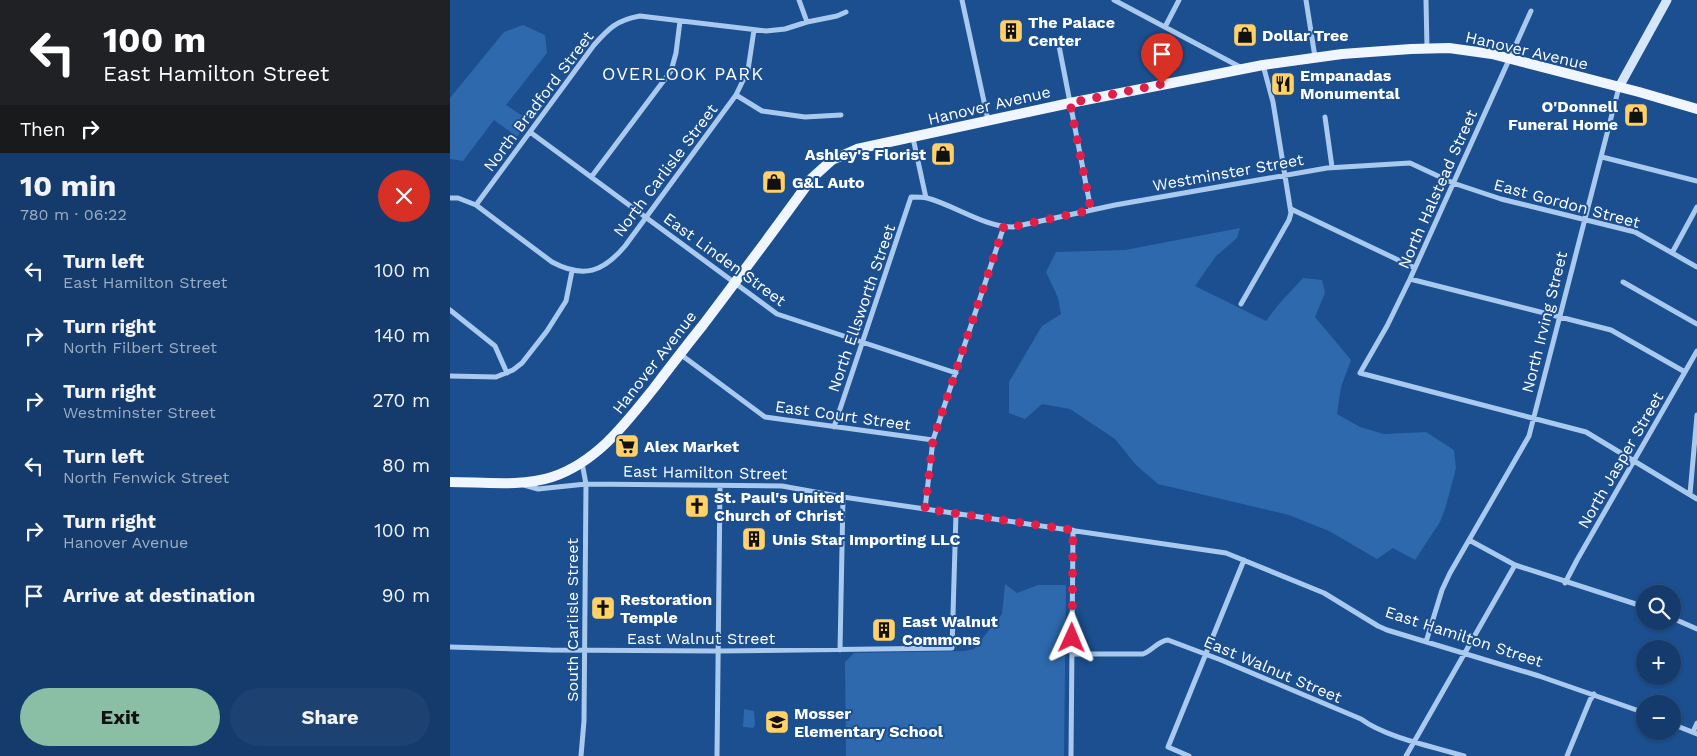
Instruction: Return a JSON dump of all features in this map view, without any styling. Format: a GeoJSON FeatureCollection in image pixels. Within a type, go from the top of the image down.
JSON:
{"type":"FeatureCollection","features":[{"type":"Feature","properties":{"kind":"main road","name":"North Irving Street"},"geometry":{"type":"LineString","coordinates":[[1619,87],[1667,0]]}},
{"type":"Feature","properties":{"kind":"main road","name":"Hanover Avenue"},"geometry":{"type":"LineString","coordinates":[[516,482],[553,477],[582,463],[618,431],[680,354],[812,178],[832,160],[858,149],[1070,103],[1264,65],[1368,51],[1428,48],[1469,50],[1509,59],[1697,109]]}},
{"type":"Feature","properties":{"kind":"main road","name":"East Hamilton Street"},"geometry":{"type":"LineString","coordinates":[[450,482],[516,482]]}},
{"type":"Feature","properties":{"kind":"street"},"geometry":{"type":"LineString","coordinates":[[799,0],[807,22]]}},
{"type":"Feature","properties":{"kind":"street"},"geometry":{"type":"LineString","coordinates":[[962,0],[988,120]]}},
{"type":"Feature","properties":{"kind":"street"},"geometry":{"type":"LineString","coordinates":[[1114,0],[1244,69]]}},
{"type":"Feature","properties":{"kind":"street"},"geometry":{"type":"LineString","coordinates":[[1165,27],[1179,0]]}},
{"type":"Feature","properties":{"kind":"street"},"geometry":{"type":"LineString","coordinates":[[1306,0],[1315,58]]}},
{"type":"Feature","properties":{"kind":"street"},"geometry":{"type":"LineString","coordinates":[[1426,0],[1428,48]]}},
{"type":"Feature","properties":{"kind":"street","name":"North Halstead Street"},"geometry":{"type":"LineString","coordinates":[[1531,11],[1410,279],[1387,326],[1360,373],[1535,419]]}},
{"type":"Feature","properties":{"kind":"street"},"geometry":{"type":"LineString","coordinates":[[592,176],[670,70],[676,53],[680,21],[766,32],[786,29],[846,12]]}},
{"type":"Feature","properties":{"kind":"street","name":"North Bradford Street"},"geometry":{"type":"LineString","coordinates":[[476,206],[594,45],[611,26],[625,19],[640,16],[680,21]]}},
{"type":"Feature","properties":{"kind":"street","name":"North Carlisle Street"},"geometry":{"type":"LineString","coordinates":[[572,271],[585,272],[598,269],[615,258],[646,217],[736,95],[748,70],[754,30]]}},
{"type":"Feature","properties":{"kind":"street"},"geometry":{"type":"LineString","coordinates":[[1059,46],[1091,210]]}},
{"type":"Feature","properties":{"kind":"street"},"geometry":{"type":"LineString","coordinates":[[1241,304],[1289,220],[1291,209],[1273,102],[1264,65]]}},
{"type":"Feature","properties":{"kind":"street","name":"North Irving Street"},"geometry":{"type":"LineString","coordinates":[[1426,642],[1442,590],[1450,573],[1529,436],[1535,419],[1619,87]]}},
{"type":"Feature","properties":{"kind":"street"},"geometry":{"type":"LineString","coordinates":[[736,95],[762,111],[805,117],[841,115]]}},
{"type":"Feature","properties":{"kind":"street"},"geometry":{"type":"LineString","coordinates":[[1325,117],[1332,167]]}},
{"type":"Feature","properties":{"kind":"street","name":"East Linden Street"},"geometry":{"type":"LineString","coordinates":[[530,132],[777,314],[956,373]]}},
{"type":"Feature","properties":{"kind":"street"},"geometry":{"type":"LineString","coordinates":[[913,138],[926,198],[959,212],[1004,226],[933,440],[925,509]]}},
{"type":"Feature","properties":{"kind":"street"},"geometry":{"type":"LineString","coordinates":[[1602,156],[1697,181]]}},
{"type":"Feature","properties":{"kind":"street","name":"Westminster Street"},"geometry":{"type":"LineString","coordinates":[[1004,226],[1012,227],[1091,210],[1332,167],[1410,162],[1453,183]]}},
{"type":"Feature","properties":{"kind":"street","name":"East Gordon Street"},"geometry":{"type":"LineString","coordinates":[[1453,183],[1501,198],[1636,232],[1697,267]]}},
{"type":"Feature","properties":{"kind":"street","name":"North Ellsworth Street"},"geometry":{"type":"LineString","coordinates":[[834,427],[911,197],[926,198]]}},
{"type":"Feature","properties":{"kind":"street"},"geometry":{"type":"LineString","coordinates":[[450,198],[458,198],[476,206],[552,262],[572,271],[566,301],[532,353],[522,364],[507,373],[496,376],[450,376]]}},
{"type":"Feature","properties":{"kind":"street"},"geometry":{"type":"LineString","coordinates":[[1672,253],[1697,208]]}},
{"type":"Feature","properties":{"kind":"street"},"geometry":{"type":"LineString","coordinates":[[1291,209],[1415,268]]}},
{"type":"Feature","properties":{"kind":"street"},"geometry":{"type":"LineString","coordinates":[[1410,279],[1612,330],[1685,372]]}},
{"type":"Feature","properties":{"kind":"street"},"geometry":{"type":"LineString","coordinates":[[1623,282],[1697,324]]}},
{"type":"Feature","properties":{"kind":"street"},"geometry":{"type":"LineString","coordinates":[[450,310],[495,346],[507,373]]}},
{"type":"Feature","properties":{"kind":"street","name":"North Jasper Street"},"geometry":{"type":"LineString","coordinates":[[1565,583],[1697,351]]}},
{"type":"Feature","properties":{"kind":"street","name":"East Court Street"},"geometry":{"type":"LineString","coordinates":[[680,354],[765,417],[933,440]]}},
{"type":"Feature","properties":{"kind":"street"},"geometry":{"type":"LineString","coordinates":[[1690,494],[1697,415]]}},
{"type":"Feature","properties":{"kind":"street"},"geometry":{"type":"LineString","coordinates":[[1535,419],[1586,432],[1697,499]]}},
{"type":"Feature","properties":{"kind":"street"},"geometry":{"type":"LineString","coordinates":[[582,463],[586,484]]}},
{"type":"Feature","properties":{"kind":"street","name":"East Hamilton Street"},"geometry":{"type":"LineString","coordinates":[[516,482],[538,489],[586,484],[782,486],[843,497],[1226,553],[1324,593],[1378,626],[1594,694],[1636,710]]}},
{"type":"Feature","properties":{"kind":"street","name":"South Carlisle Street"},"geometry":{"type":"LineString","coordinates":[[581,756],[584,721],[586,484]]}},
{"type":"Feature","properties":{"kind":"street"},"geometry":{"type":"LineString","coordinates":[[717,756],[720,486]]}},
{"type":"Feature","properties":{"kind":"street"},"geometry":{"type":"LineString","coordinates":[[840,650],[843,497]]}},
{"type":"Feature","properties":{"kind":"street","name":"East Walnut Street"},"geometry":{"type":"LineString","coordinates":[[450,647],[718,651],[952,648],[956,513]]}},
{"type":"Feature","properties":{"kind":"street"},"geometry":{"type":"LineString","coordinates":[[1071,756],[1073,530]]}},
{"type":"Feature","properties":{"kind":"street"},"geometry":{"type":"LineString","coordinates":[[1469,540],[1515,565],[1565,583],[1617,597],[1636,604]]}},
{"type":"Feature","properties":{"kind":"street"},"geometry":{"type":"LineString","coordinates":[[1189,756],[1168,747],[1244,560]]}},
{"type":"Feature","properties":{"kind":"street"},"geometry":{"type":"LineString","coordinates":[[1406,756],[1466,654],[1515,565]]}},
{"type":"Feature","properties":{"kind":"street"},"geometry":{"type":"LineString","coordinates":[[1681,622],[1697,629]]}},
{"type":"Feature","properties":{"kind":"street","name":"East Walnut Street"},"geometry":{"type":"LineString","coordinates":[[1072,654],[1143,654],[1149,652],[1165,640],[1206,654],[1361,719],[1369,725],[1415,742],[1464,756]]}},
{"type":"Feature","properties":{"kind":"street"},"geometry":{"type":"LineString","coordinates":[[1567,756],[1594,694]]}},
{"type":"Feature","properties":{"kind":"street"},"geometry":{"type":"LineString","coordinates":[[1681,728],[1695,733],[1697,723]]}},
{"type":"Feature","properties":{"kind":"shaded area"},"geometry":{"type":"Polygon","coordinates":[[[523,25],[545,35],[547,53],[506,105],[530,121],[517,137],[494,120],[463,161],[450,159],[450,98],[504,32],[523,25]]]}},
{"type":"Feature","properties":{"kind":"shaded area"},"geometry":{"type":"Polygon","coordinates":[[[1240,228],[1237,238],[1216,256],[1195,286],[1266,321],[1303,278],[1322,280],[1325,293],[1315,317],[1351,360],[1341,387],[1337,414],[1360,427],[1384,434],[1426,432],[1454,450],[1456,468],[1446,506],[1440,522],[1415,560],[1393,548],[1377,559],[1329,531],[1289,515],[1158,484],[1136,465],[1115,439],[1070,409],[1042,404],[1025,419],[1009,413],[1009,382],[1042,326],[1061,314],[1058,298],[1046,272],[1056,252],[1125,250],[1240,228]]]}},
{"type":"Feature","properties":{"kind":"shaded area"},"geometry":{"type":"Polygon","coordinates":[[[1005,584],[1017,593],[1038,585],[1066,585],[1064,756],[846,756],[845,662],[854,653],[964,651],[974,649],[1002,614],[1005,584]]]}},
{"type":"Feature","properties":{"kind":"shaded area"},"geometry":{"type":"Polygon","coordinates":[[[744,709],[754,711],[755,725],[753,728],[743,727],[744,709]]]}},
{"type":"Feature","properties":{"kind":"place","name":"The Palace Center"},"geometry":{"type":"Point","coordinates":[1011,31]}},
{"type":"Feature","properties":{"kind":"place","name":"Dollar Tree"},"geometry":{"type":"Point","coordinates":[1245,35]}},
{"type":"Feature","properties":{"kind":"place","name":"Empanadas Monumental"},"geometry":{"type":"Point","coordinates":[1283,84]}},
{"type":"Feature","properties":{"kind":"place","name":"O'Donnell Funeral Home"},"geometry":{"type":"Point","coordinates":[1636,115]}},
{"type":"Feature","properties":{"kind":"place","name":"Ashley's Florist"},"geometry":{"type":"Point","coordinates":[943,154]}},
{"type":"Feature","properties":{"kind":"place","name":"G&L Auto"},"geometry":{"type":"Point","coordinates":[774,182]}},
{"type":"Feature","properties":{"kind":"place","name":"Alex Market"},"geometry":{"type":"Point","coordinates":[627,446]}},
{"type":"Feature","properties":{"kind":"place","name":"St. Paul's United Church of Christ"},"geometry":{"type":"Point","coordinates":[697,506]}},
{"type":"Feature","properties":{"kind":"place","name":"Unis Star Importing LLC"},"geometry":{"type":"Point","coordinates":[754,539]}},
{"type":"Feature","properties":{"kind":"place","name":"Restoration Temple"},"geometry":{"type":"Point","coordinates":[603,608]}},
{"type":"Feature","properties":{"kind":"place","name":"East Walnut Commons"},"geometry":{"type":"Point","coordinates":[884,630]}},
{"type":"Feature","properties":{"kind":"place","name":"Mosser Elementary School"},"geometry":{"type":"Point","coordinates":[777,722]}},
{"type":"Feature","properties":{"kind":"district","name":"OVERLOOK PARK"},"geometry":{"type":"Point","coordinates":[683,74]}},
{"type":"Feature","properties":{"kind":"route"},"geometry":{"type":"LineString","coordinates":[[1072,638],[1073,530],[925,509],[933,440],[1004,226],[1012,227],[1091,210],[1070,103],[1162,84]]}}]}
